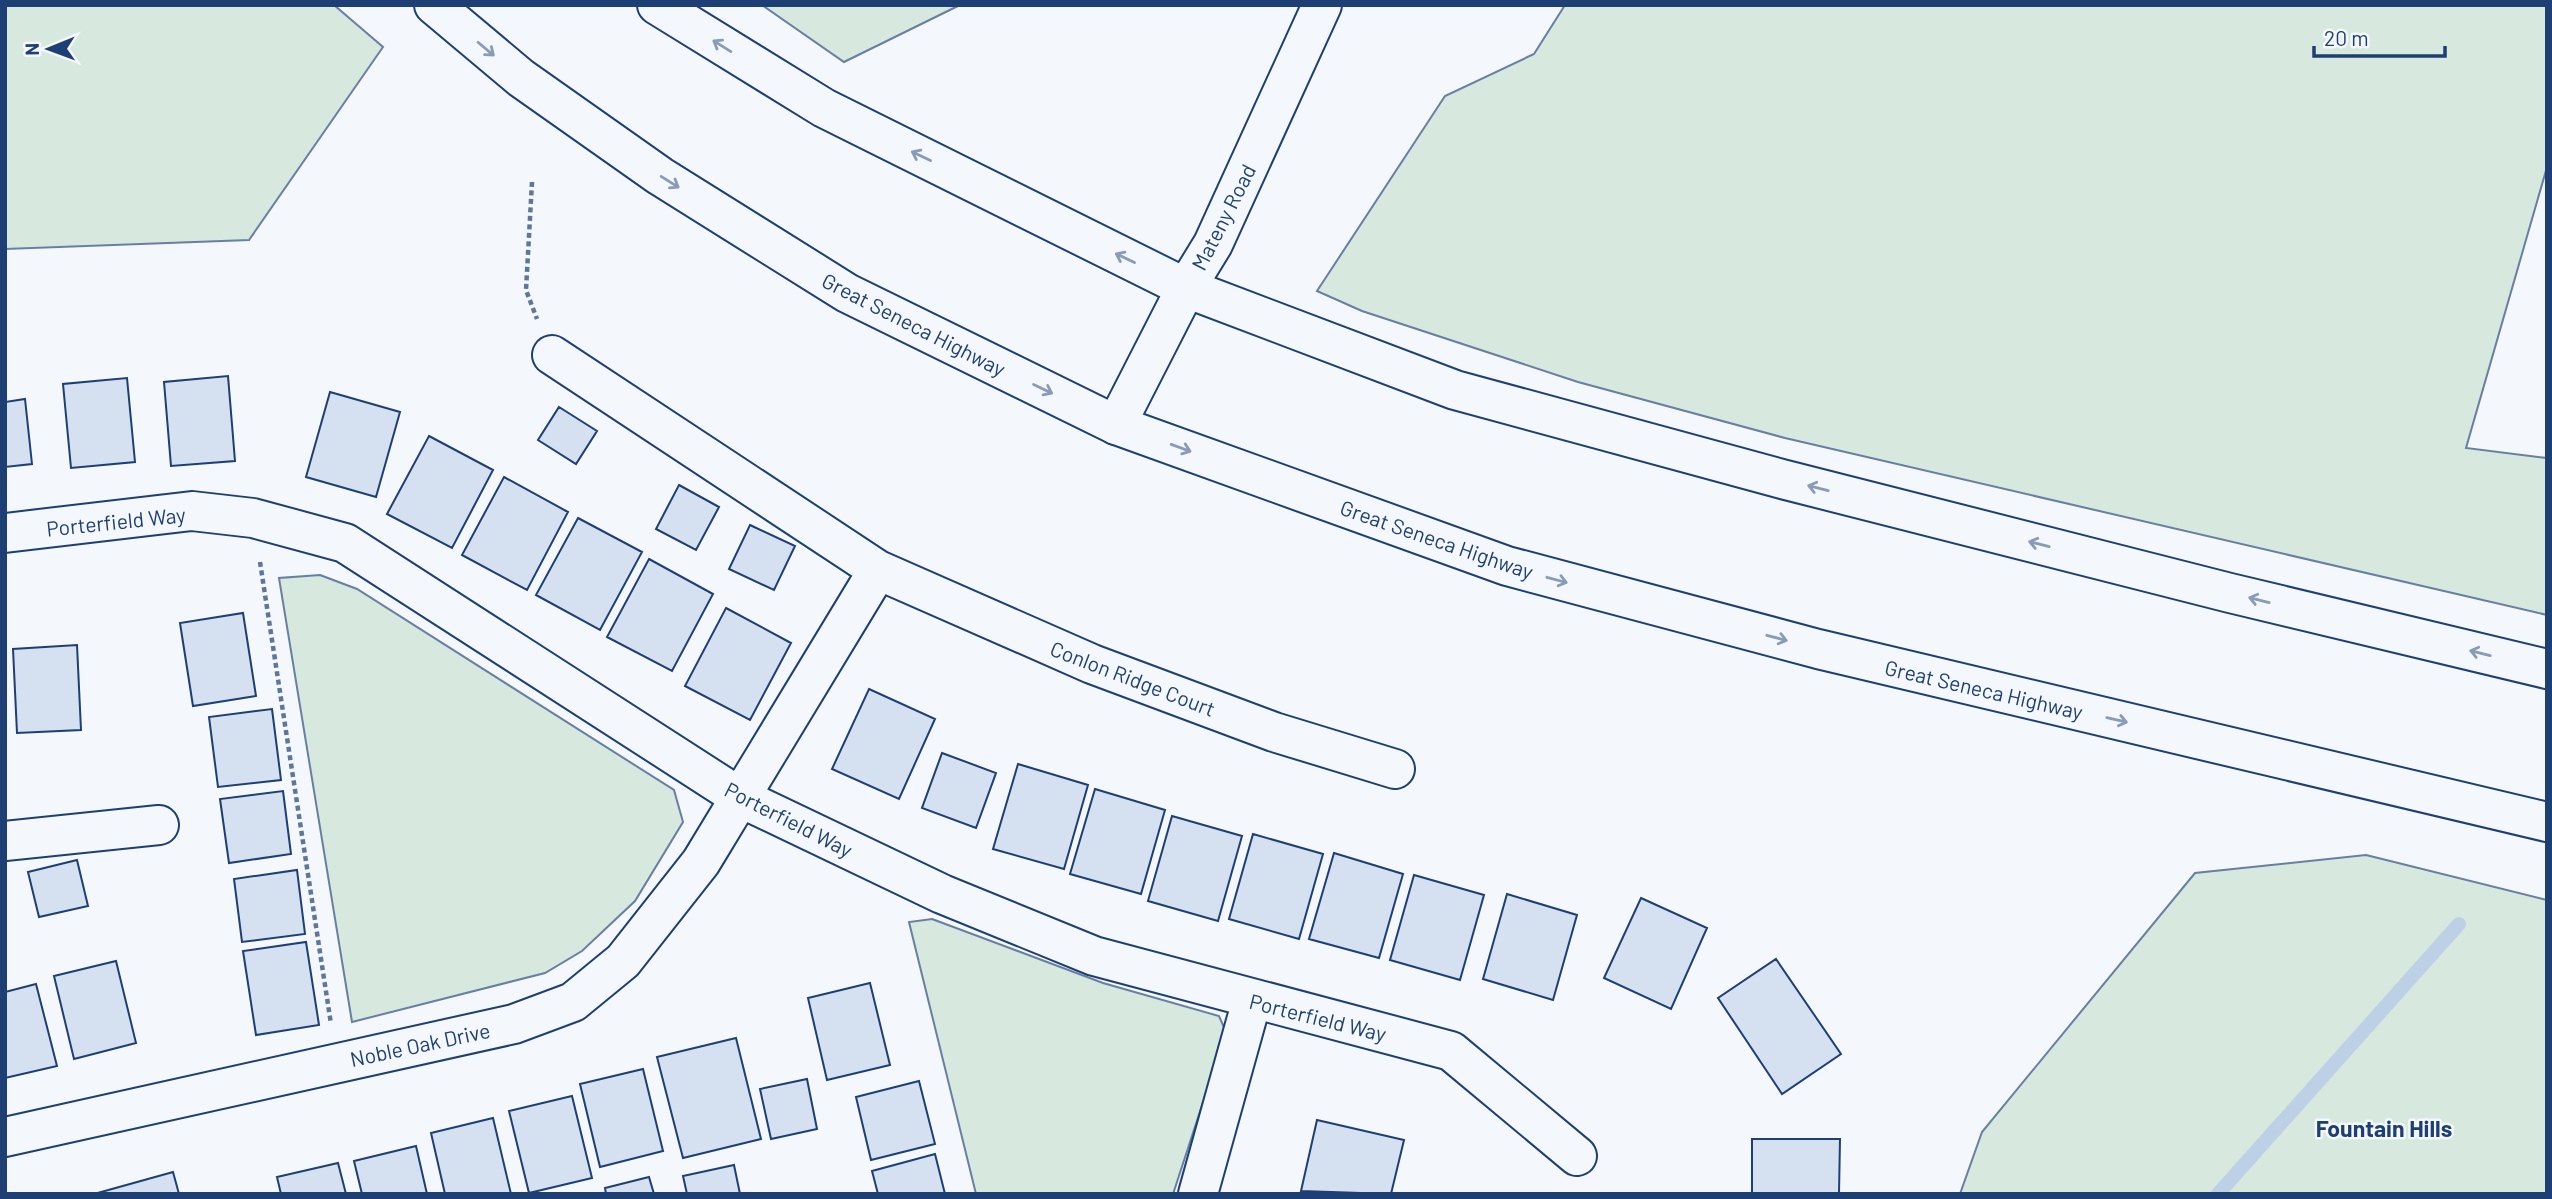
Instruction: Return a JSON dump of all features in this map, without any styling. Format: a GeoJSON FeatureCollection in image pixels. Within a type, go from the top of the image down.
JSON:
{"type":"FeatureCollection","features":[{"type":"Feature","properties":{"kind":"street","name":"Great Seneca Highway"},"geometry":{"type":"LineString","coordinates":[[433,5],[520,78],[660,176],[835,286],[1116,425],[1507,566],[1818,649],[2547,822]]}},
{"type":"Feature","properties":{"kind":"street"},"geometry":{"type":"LineString","coordinates":[[657,5],[824,108],[1186,288],[1455,390],[1795,482],[2230,593],[2547,669]]}},
{"type":"Feature","properties":{"kind":"street","name":"Mateny Road"},"geometry":{"type":"LineString","coordinates":[[1116,425],[1186,288],[1213,244],[1322,5]]}},
{"type":"Feature","properties":{"kind":"street","name":"Conlon Ridge Court"},"geometry":{"type":"LineString","coordinates":[[552,355],[878,570],[1092,664],[1274,732],[1395,769]]}},
{"type":"Feature","properties":{"kind":"street","name":"Porterfield Way"},"geometry":{"type":"LineString","coordinates":[[5,533],[192,511],[253,518],[345,543],[534,662],[741,798],[942,894],[1094,956],[1451,1051],[1577,1156]]}},
{"type":"Feature","properties":{"kind":"street"},"geometry":{"type":"LineString","coordinates":[[741,798],[878,570]]}},
{"type":"Feature","properties":{"kind":"street","name":"Noble Oak Drive"},"geometry":{"type":"LineString","coordinates":[[5,1137],[514,1024],[573,1002],[623,961],[701,862],[741,798]]}},
{"type":"Feature","properties":{"kind":"street"},"geometry":{"type":"LineString","coordinates":[[5,841],[159,825]]}},
{"type":"Feature","properties":{"kind":"street"},"geometry":{"type":"LineString","coordinates":[[1198,1194],[1252,1000]]}},
{"type":"Feature","properties":{"kind":"path"},"geometry":{"type":"LineString","coordinates":[[532,182],[526,290],[552,355]]}},
{"type":"Feature","properties":{"kind":"path"},"geometry":{"type":"LineString","coordinates":[[253,518],[337,1062]]}},
{"type":"Feature","properties":{"kind":"shaded area"},"geometry":{"type":"Polygon","coordinates":[[[5,5],[334,5],[383,47],[249,240],[5,249],[5,5]]]}},
{"type":"Feature","properties":{"kind":"shaded area"},"geometry":{"type":"Polygon","coordinates":[[[762,5],[960,5],[844,62],[762,5]]]}},
{"type":"Feature","properties":{"kind":"shaded area"},"geometry":{"type":"Polygon","coordinates":[[[1565,5],[2547,5],[2547,167],[2466,448],[2547,458],[2547,615],[1785,438],[1578,382],[1362,311],[1317,291],[1445,96],[1534,54],[1565,5]]]}},
{"type":"Feature","properties":{"kind":"shaded area"},"geometry":{"type":"Polygon","coordinates":[[[320,575],[357,589],[674,790],[683,822],[635,901],[582,951],[545,973],[352,1022],[279,578],[320,575]]]}},
{"type":"Feature","properties":{"kind":"shaded area"},"geometry":{"type":"Polygon","coordinates":[[[2366,855],[2547,900],[2547,1194],[1960,1194],[1982,1132],[2195,873],[2366,855]]]}},
{"type":"Feature","properties":{"kind":"shaded area"},"geometry":{"type":"Polygon","coordinates":[[[932,919],[1103,983],[1219,1016],[1226,1032],[1173,1194],[976,1194],[909,922],[932,919]]]}},
{"type":"Feature","properties":{"kind":"building"},"geometry":{"type":"Polygon","coordinates":[[[228,376],[235,461],[171,466],[164,382],[228,376]]]}},
{"type":"Feature","properties":{"kind":"building"},"geometry":{"type":"Polygon","coordinates":[[[127,378],[135,462],[71,468],[63,384],[127,378]]]}},
{"type":"Feature","properties":{"kind":"building"},"geometry":{"type":"Polygon","coordinates":[[[330,392],[400,412],[376,497],[306,477],[330,392]]]}},
{"type":"Feature","properties":{"kind":"building"},"geometry":{"type":"Polygon","coordinates":[[[25,399],[32,464],[5,467],[5,402],[25,399]]]}},
{"type":"Feature","properties":{"kind":"building"},"geometry":{"type":"Polygon","coordinates":[[[559,407],[597,431],[576,464],[538,440],[559,407]]]}},
{"type":"Feature","properties":{"kind":"building"},"geometry":{"type":"Polygon","coordinates":[[[429,436],[493,470],[452,548],[387,514],[429,436]]]}},
{"type":"Feature","properties":{"kind":"building"},"geometry":{"type":"Polygon","coordinates":[[[504,477],[568,512],[527,590],[462,555],[504,477]]]}},
{"type":"Feature","properties":{"kind":"building"},"geometry":{"type":"Polygon","coordinates":[[[679,485],[719,507],[696,550],[656,529],[679,485]]]}},
{"type":"Feature","properties":{"kind":"building"},"geometry":{"type":"Polygon","coordinates":[[[578,518],[642,552],[600,630],[536,595],[578,518]]]}},
{"type":"Feature","properties":{"kind":"building"},"geometry":{"type":"Polygon","coordinates":[[[750,525],[795,546],[774,590],[729,569],[750,525]]]}},
{"type":"Feature","properties":{"kind":"building"},"geometry":{"type":"Polygon","coordinates":[[[649,559],[713,594],[672,671],[607,637],[649,559]]]}},
{"type":"Feature","properties":{"kind":"building"},"geometry":{"type":"Polygon","coordinates":[[[726,608],[791,643],[750,720],[685,686],[726,608]]]}},
{"type":"Feature","properties":{"kind":"building"},"geometry":{"type":"Polygon","coordinates":[[[243,613],[256,696],[193,706],[180,623],[243,613]]]}},
{"type":"Feature","properties":{"kind":"building"},"geometry":{"type":"Polygon","coordinates":[[[77,645],[81,730],[17,733],[13,649],[77,645]]]}},
{"type":"Feature","properties":{"kind":"building"},"geometry":{"type":"Polygon","coordinates":[[[869,689],[935,719],[899,799],[832,769],[869,689]]]}},
{"type":"Feature","properties":{"kind":"building"},"geometry":{"type":"Polygon","coordinates":[[[272,709],[281,780],[218,787],[209,717],[272,709]]]}},
{"type":"Feature","properties":{"kind":"building"},"geometry":{"type":"Polygon","coordinates":[[[942,753],[996,773],[976,828],[922,808],[942,753]]]}},
{"type":"Feature","properties":{"kind":"building"},"geometry":{"type":"Polygon","coordinates":[[[1018,764],[1088,785],[1064,869],[993,849],[1018,764]]]}},
{"type":"Feature","properties":{"kind":"building"},"geometry":{"type":"Polygon","coordinates":[[[1095,789],[1165,810],[1141,894],[1070,874],[1095,789]]]}},
{"type":"Feature","properties":{"kind":"building"},"geometry":{"type":"Polygon","coordinates":[[[283,791],[291,854],[229,863],[220,799],[283,791]]]}},
{"type":"Feature","properties":{"kind":"building"},"geometry":{"type":"Polygon","coordinates":[[[1172,816],[1242,836],[1218,921],[1148,901],[1172,816]]]}},
{"type":"Feature","properties":{"kind":"building"},"geometry":{"type":"Polygon","coordinates":[[[1253,834],[1323,854],[1299,939],[1229,919],[1253,834]]]}},
{"type":"Feature","properties":{"kind":"building"},"geometry":{"type":"Polygon","coordinates":[[[1334,853],[1403,874],[1379,958],[1309,939],[1334,853]]]}},
{"type":"Feature","properties":{"kind":"building"},"geometry":{"type":"Polygon","coordinates":[[[77,860],[88,906],[39,917],[28,872],[77,860]]]}},
{"type":"Feature","properties":{"kind":"building"},"geometry":{"type":"Polygon","coordinates":[[[297,870],[305,934],[242,942],[234,879],[297,870]]]}},
{"type":"Feature","properties":{"kind":"building"},"geometry":{"type":"Polygon","coordinates":[[[1414,875],[1484,895],[1460,980],[1390,960],[1414,875]]]}},
{"type":"Feature","properties":{"kind":"building"},"geometry":{"type":"Polygon","coordinates":[[[1507,894],[1577,915],[1553,1000],[1483,979],[1507,894]]]}},
{"type":"Feature","properties":{"kind":"building"},"geometry":{"type":"Polygon","coordinates":[[[1641,898],[1707,928],[1671,1009],[1604,978],[1641,898]]]}},
{"type":"Feature","properties":{"kind":"building"},"geometry":{"type":"Polygon","coordinates":[[[306,942],[319,1025],[256,1035],[243,951],[306,942]]]}},
{"type":"Feature","properties":{"kind":"building"},"geometry":{"type":"Polygon","coordinates":[[[1776,959],[1841,1054],[1782,1094],[1718,998],[1776,959]]]}},
{"type":"Feature","properties":{"kind":"building"},"geometry":{"type":"Polygon","coordinates":[[[116,961],[136,1043],[74,1059],[54,976],[116,961]]]}},
{"type":"Feature","properties":{"kind":"building"},"geometry":{"type":"Polygon","coordinates":[[[870,983],[890,1065],[827,1080],[808,998],[870,983]]]}},
{"type":"Feature","properties":{"kind":"building"},"geometry":{"type":"Polygon","coordinates":[[[36,984],[57,1066],[5,1078],[5,992],[36,984]]]}},
{"type":"Feature","properties":{"kind":"building"},"geometry":{"type":"Polygon","coordinates":[[[736,1038],[761,1139],[683,1158],[657,1057],[736,1038]]]}},
{"type":"Feature","properties":{"kind":"building"},"geometry":{"type":"Polygon","coordinates":[[[643,1069],[663,1151],[600,1167],[580,1084],[643,1069]]]}},
{"type":"Feature","properties":{"kind":"building"},"geometry":{"type":"Polygon","coordinates":[[[807,1079],[817,1129],[771,1139],[760,1089],[807,1079]]]}},
{"type":"Feature","properties":{"kind":"building"},"geometry":{"type":"Polygon","coordinates":[[[919,1081],[935,1144],[871,1160],[856,1097],[919,1081]]]}},
{"type":"Feature","properties":{"kind":"building"},"geometry":{"type":"Polygon","coordinates":[[[572,1096],[592,1178],[529,1193],[509,1111],[572,1096]]]}},
{"type":"Feature","properties":{"kind":"building"},"geometry":{"type":"Polygon","coordinates":[[[493,1118],[511,1194],[445,1194],[431,1133],[493,1118]]]}},
{"type":"Feature","properties":{"kind":"building"},"geometry":{"type":"Polygon","coordinates":[[[1317,1120],[1404,1140],[1391,1194],[1301,1191],[1317,1120]]]}},
{"type":"Feature","properties":{"kind":"building"},"geometry":{"type":"Polygon","coordinates":[[[1752,1139],[1840,1139],[1839,1194],[1752,1194],[1752,1139]]]}},
{"type":"Feature","properties":{"kind":"building"},"geometry":{"type":"Polygon","coordinates":[[[416,1146],[427,1194],[362,1194],[354,1161],[416,1146]]]}},
{"type":"Feature","properties":{"kind":"building"},"geometry":{"type":"Polygon","coordinates":[[[935,1154],[945,1194],[878,1194],[872,1171],[935,1154]]]}},
{"type":"Feature","properties":{"kind":"building"},"geometry":{"type":"Polygon","coordinates":[[[338,1163],[346,1194],[281,1194],[277,1177],[338,1163]]]}},
{"type":"Feature","properties":{"kind":"building"},"geometry":{"type":"Polygon","coordinates":[[[734,1165],[740,1194],[687,1194],[683,1176],[734,1165]]]}},
{"type":"Feature","properties":{"kind":"building"},"geometry":{"type":"Polygon","coordinates":[[[173,1172],[179,1194],[94,1194],[173,1172]]]}},
{"type":"Feature","properties":{"kind":"building"},"geometry":{"type":"Polygon","coordinates":[[[649,1177],[654,1194],[606,1194],[605,1188],[649,1177]]]}},
{"type":"Feature","properties":{"kind":"waterway"},"geometry":{"type":"LineString","coordinates":[[2218,1194],[2459,924]]}},
{"type":"Feature","properties":{"kind":"district","name":"Fountain Hills"},"geometry":{"type":"Point","coordinates":[2384,1128]}}]}
